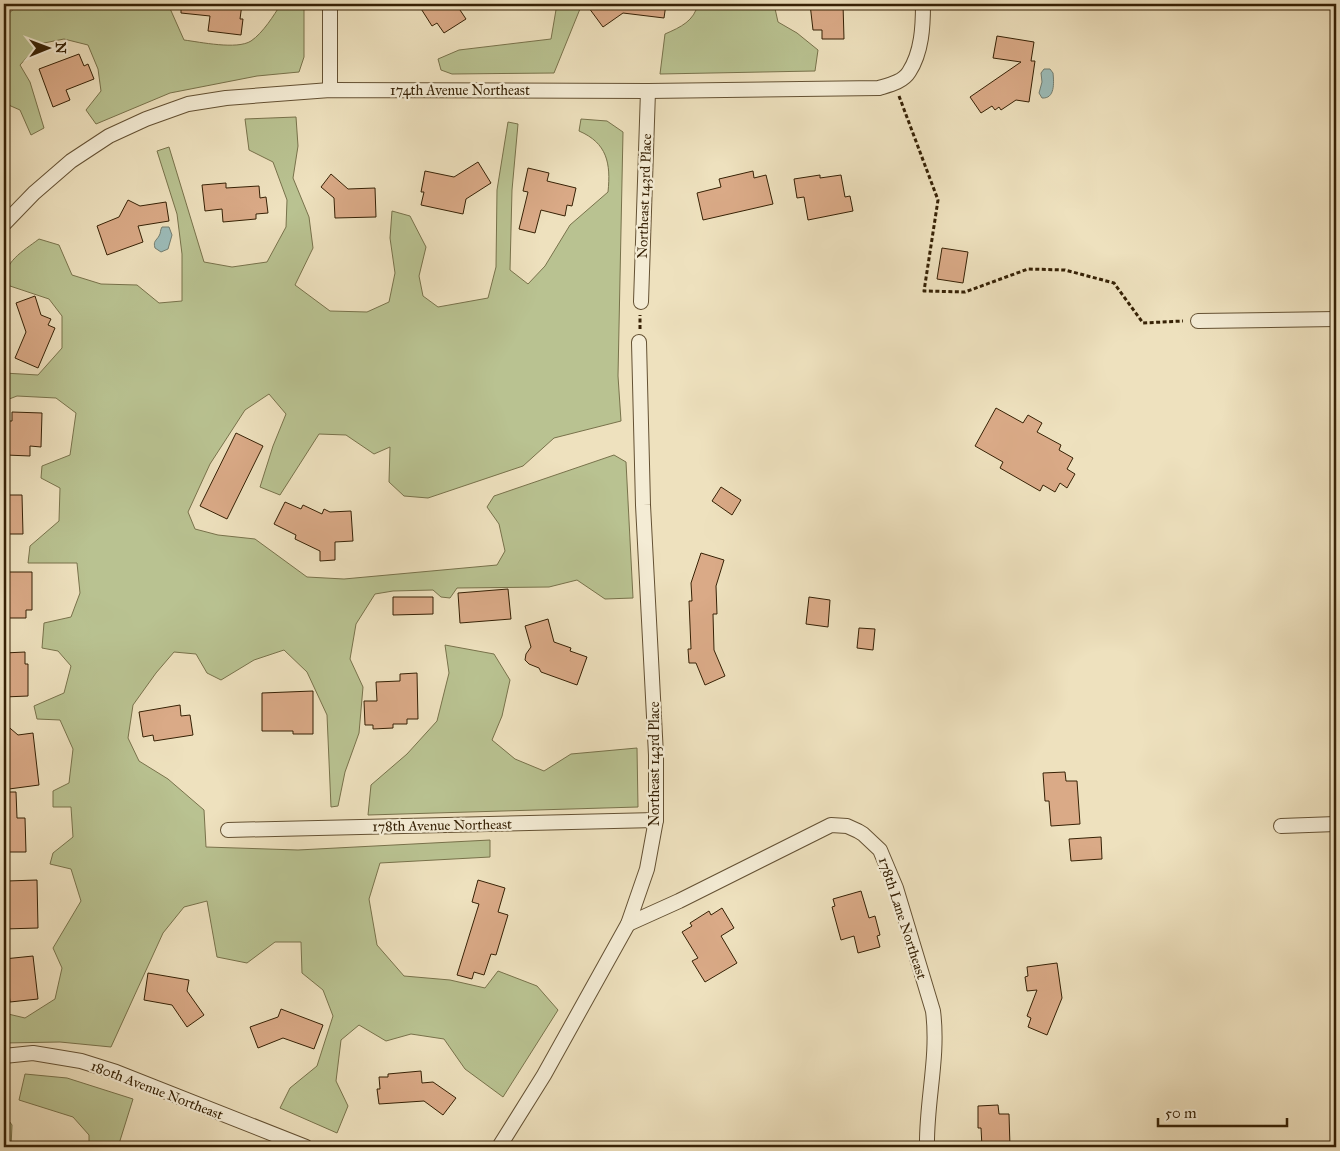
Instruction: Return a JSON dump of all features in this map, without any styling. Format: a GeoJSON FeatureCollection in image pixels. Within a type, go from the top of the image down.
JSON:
{"type":"FeatureCollection","features":[{"type":"Feature","properties":{"kind":"street"},"geometry":{"type":"LineString","coordinates":[[330,4],[330,90]]}},
{"type":"Feature","properties":{"kind":"street","name":"174th Avenue Northeast"},"geometry":{"type":"LineString","coordinates":[[4,224],[34,193],[71,160],[109,136],[146,119],[188,104],[226,98],[330,90],[648,91],[879,88],[894,84],[909,73],[918,51],[923,30],[923,4]]}},
{"type":"Feature","properties":{"kind":"street","name":"Northeast 143rd Place"},"geometry":{"type":"LineString","coordinates":[[641,302],[648,91]]}},
{"type":"Feature","properties":{"kind":"street"},"geometry":{"type":"LineString","coordinates":[[1198,321],[1336,318]]}},
{"type":"Feature","properties":{"kind":"street","name":"Northeast 143rd Place"},"geometry":{"type":"LineString","coordinates":[[499,1147],[544,1075],[628,924],[647,869],[656,820],[656,756],[643,505],[639,342]]}},
{"type":"Feature","properties":{"kind":"street","name":"178th Avenue Northeast"},"geometry":{"type":"LineString","coordinates":[[228,830],[656,820]]}},
{"type":"Feature","properties":{"kind":"street"},"geometry":{"type":"LineString","coordinates":[[1281,826],[1336,824]]}},
{"type":"Feature","properties":{"kind":"street","name":"178th Lane Northeast"},"geometry":{"type":"LineString","coordinates":[[628,924],[679,902],[831,825],[847,826],[863,834],[880,850],[896,888],[933,1012],[936,1032],[926,1125],[927,1147]]}},
{"type":"Feature","properties":{"kind":"street","name":"180th Avenue Northeast"},"geometry":{"type":"LineString","coordinates":[[4,1056],[33,1053],[81,1061],[116,1072],[306,1147]]}},
{"type":"Feature","properties":{"kind":"path"},"geometry":{"type":"LineString","coordinates":[[894,84],[938,200],[924,291],[965,292],[1028,269],[1065,270],[1114,283],[1143,323],[1198,321]]}},
{"type":"Feature","properties":{"kind":"path"},"geometry":{"type":"LineString","coordinates":[[639,342],[641,302]]}},
{"type":"Feature","properties":{"kind":"green space"},"geometry":{"type":"Polygon","coordinates":[[[19,4],[168,4],[184,40],[209,44],[237,45],[245,44],[255,38],[268,24],[281,4],[304,4],[304,57],[299,72],[257,76],[170,93],[96,124],[86,110],[101,91],[98,69],[88,45],[64,39],[39,44],[20,65],[30,82],[44,128],[31,135],[20,110],[4,103],[4,18],[19,4]]]}},
{"type":"Feature","properties":{"kind":"green space"},"geometry":{"type":"Polygon","coordinates":[[[557,4],[582,4],[554,73],[452,74],[441,70],[438,59],[459,50],[551,39],[557,4]]]}},
{"type":"Feature","properties":{"kind":"green space"},"geometry":{"type":"Polygon","coordinates":[[[698,4],[774,4],[778,22],[797,33],[818,50],[815,71],[660,74],[665,34],[690,19],[698,4]]]}},
{"type":"Feature","properties":{"kind":"green space"},"geometry":{"type":"Polygon","coordinates":[[[296,117],[298,146],[293,178],[309,217],[313,248],[295,285],[330,311],[367,312],[389,302],[395,273],[390,238],[392,211],[410,216],[426,247],[419,276],[423,296],[438,307],[488,298],[496,267],[497,190],[508,122],[518,124],[512,190],[510,270],[528,284],[545,266],[570,225],[608,192],[608,163],[596,142],[579,131],[581,119],[607,121],[623,132],[618,376],[621,421],[554,438],[523,466],[428,498],[404,496],[389,482],[390,447],[374,454],[346,435],[319,434],[280,495],[260,487],[273,446],[286,414],[269,394],[245,410],[210,464],[188,512],[195,529],[218,535],[255,539],[307,577],[344,579],[497,565],[505,551],[499,524],[487,507],[494,496],[614,455],[626,462],[633,598],[605,599],[577,580],[549,587],[457,588],[450,598],[441,597],[433,590],[393,591],[375,594],[356,624],[350,659],[363,687],[359,733],[345,772],[338,806],[331,807],[327,715],[307,672],[284,650],[254,660],[221,680],[207,673],[196,654],[174,652],[133,705],[128,738],[139,761],[168,779],[204,810],[206,847],[298,850],[490,840],[490,857],[380,863],[369,899],[377,945],[404,976],[450,980],[485,988],[498,971],[537,986],[558,1010],[503,1097],[465,1069],[444,1039],[411,1034],[386,1041],[359,1025],[341,1040],[336,1081],[348,1106],[337,1133],[280,1108],[290,1088],[317,1066],[333,1016],[323,990],[302,973],[301,942],[275,942],[247,963],[217,957],[207,901],[184,907],[163,933],[111,1047],[60,1042],[4,1043],[4,1013],[25,1018],[55,999],[62,968],[53,948],[81,901],[71,869],[50,864],[53,853],[73,837],[71,807],[53,807],[53,791],[69,783],[73,749],[60,720],[37,719],[34,706],[64,693],[71,666],[58,651],[42,648],[44,623],[71,617],[80,593],[77,563],[28,563],[30,546],[59,521],[60,488],[41,478],[42,466],[70,455],[76,413],[56,398],[17,396],[4,401],[4,373],[38,375],[62,348],[62,316],[49,299],[4,284],[7,269],[20,253],[39,239],[59,245],[72,275],[101,284],[137,285],[159,303],[182,301],[182,254],[177,214],[157,151],[169,147],[204,262],[232,267],[267,262],[286,227],[287,200],[273,162],[249,150],[245,119],[296,117]]]}},
{"type":"Feature","properties":{"kind":"green space"},"geometry":{"type":"Polygon","coordinates":[[[445,645],[494,654],[510,680],[502,716],[492,740],[515,759],[544,771],[571,754],[637,748],[638,807],[368,815],[371,785],[407,754],[437,721],[449,673],[445,645]]]}},
{"type":"Feature","properties":{"kind":"green space"},"geometry":{"type":"Polygon","coordinates":[[[25,1074],[67,1078],[133,1099],[118,1147],[89,1147],[89,1135],[73,1117],[19,1100],[25,1074]]]}},
{"type":"Feature","properties":{"kind":"green space"},"geometry":{"type":"Polygon","coordinates":[[[4,1114],[12,1125],[11,1147],[4,1147],[4,1114]]]}},
{"type":"Feature","properties":{"kind":"water"},"geometry":{"type":"Polygon","coordinates":[[[1044,69],[1050,69],[1053,73],[1053,90],[1049,96],[1042,98],[1039,93],[1042,82],[1041,73],[1044,69]]]}},
{"type":"Feature","properties":{"kind":"water"},"geometry":{"type":"Polygon","coordinates":[[[162,227],[169,227],[172,235],[168,249],[161,252],[155,248],[154,244],[160,235],[162,227]]]}},
{"type":"Feature","properties":{"kind":"building"},"geometry":{"type":"Polygon","coordinates":[[[181,4],[242,4],[240,19],[243,19],[241,35],[208,31],[210,16],[181,13],[181,4]]]}},
{"type":"Feature","properties":{"kind":"building"},"geometry":{"type":"Polygon","coordinates":[[[418,4],[456,4],[466,19],[444,33],[437,23],[432,26],[418,4]]]}},
{"type":"Feature","properties":{"kind":"building"},"geometry":{"type":"Polygon","coordinates":[[[586,4],[666,4],[664,18],[623,13],[603,27],[586,4]]]}},
{"type":"Feature","properties":{"kind":"building"},"geometry":{"type":"Polygon","coordinates":[[[810,4],[843,4],[844,39],[822,39],[822,30],[813,30],[810,4]]]}},
{"type":"Feature","properties":{"kind":"building"},"geometry":{"type":"Polygon","coordinates":[[[997,36],[1034,42],[1031,61],[1035,61],[1029,102],[1016,100],[1001,110],[999,107],[995,110],[992,106],[981,113],[970,97],[1021,62],[993,58],[997,36]]]}},
{"type":"Feature","properties":{"kind":"building"},"geometry":{"type":"Polygon","coordinates":[[[79,54],[84,66],[88,64],[94,79],[66,90],[70,100],[53,107],[39,69],[79,54]]]}},
{"type":"Feature","properties":{"kind":"building"},"geometry":{"type":"Polygon","coordinates":[[[478,162],[491,183],[466,199],[463,214],[421,205],[424,192],[421,192],[425,171],[454,177],[478,162]]]}},
{"type":"Feature","properties":{"kind":"building"},"geometry":{"type":"Polygon","coordinates":[[[528,168],[549,173],[547,181],[576,188],[572,206],[567,205],[565,216],[541,210],[535,233],[519,229],[528,192],[523,191],[528,168]]]}},
{"type":"Feature","properties":{"kind":"building"},"geometry":{"type":"Polygon","coordinates":[[[753,171],[754,178],[766,175],[773,204],[703,220],[697,193],[721,187],[719,179],[753,171]]]}},
{"type":"Feature","properties":{"kind":"building"},"geometry":{"type":"Polygon","coordinates":[[[331,174],[348,189],[375,188],[376,217],[335,218],[334,198],[321,187],[331,174]]]}},
{"type":"Feature","properties":{"kind":"building"},"geometry":{"type":"Polygon","coordinates":[[[820,175],[820,178],[841,175],[845,197],[850,196],[853,211],[808,220],[804,197],[797,198],[794,179],[820,175]]]}},
{"type":"Feature","properties":{"kind":"building"},"geometry":{"type":"Polygon","coordinates":[[[226,183],[226,188],[259,186],[260,198],[266,197],[268,213],[256,214],[256,219],[223,222],[222,209],[205,211],[202,185],[226,183]]]}},
{"type":"Feature","properties":{"kind":"building"},"geometry":{"type":"Polygon","coordinates":[[[128,200],[140,206],[166,202],[169,221],[138,226],[143,242],[107,255],[97,226],[119,217],[128,200]]]}},
{"type":"Feature","properties":{"kind":"building"},"geometry":{"type":"Polygon","coordinates":[[[942,248],[968,252],[963,283],[937,279],[942,248]]]}},
{"type":"Feature","properties":{"kind":"building"},"geometry":{"type":"Polygon","coordinates":[[[35,296],[41,315],[51,319],[48,325],[55,328],[38,368],[15,358],[26,332],[16,303],[35,296]]]}},
{"type":"Feature","properties":{"kind":"building"},"geometry":{"type":"Polygon","coordinates":[[[996,408],[1023,423],[1028,415],[1042,423],[1037,432],[1061,445],[1059,450],[1073,458],[1067,469],[1075,474],[1067,488],[1060,483],[1055,492],[1043,485],[1040,491],[1000,468],[1003,462],[975,446],[996,408]]]}},
{"type":"Feature","properties":{"kind":"building"},"geometry":{"type":"Polygon","coordinates":[[[12,412],[42,413],[41,447],[30,446],[30,456],[6,455],[7,421],[12,421],[12,412]]]}},
{"type":"Feature","properties":{"kind":"building"},"geometry":{"type":"Polygon","coordinates":[[[236,433],[263,446],[227,519],[200,506],[236,433]]]}},
{"type":"Feature","properties":{"kind":"building"},"geometry":{"type":"Polygon","coordinates":[[[721,487],[741,500],[732,515],[712,501],[721,487]]]}},
{"type":"Feature","properties":{"kind":"building"},"geometry":{"type":"Polygon","coordinates":[[[4,495],[22,495],[23,534],[4,534],[4,495]]]}},
{"type":"Feature","properties":{"kind":"building"},"geometry":{"type":"Polygon","coordinates":[[[285,502],[301,509],[303,505],[322,514],[324,509],[330,512],[351,511],[353,541],[335,542],[335,560],[320,561],[320,551],[295,539],[296,535],[274,524],[285,502]]]}},
{"type":"Feature","properties":{"kind":"building"},"geometry":{"type":"Polygon","coordinates":[[[701,553],[724,560],[716,586],[717,614],[713,614],[714,650],[725,676],[705,685],[696,663],[689,663],[688,649],[691,649],[689,601],[692,601],[691,583],[701,553]]]}},
{"type":"Feature","properties":{"kind":"building"},"geometry":{"type":"Polygon","coordinates":[[[7,572],[32,572],[32,610],[26,610],[26,618],[4,618],[7,572]]]}},
{"type":"Feature","properties":{"kind":"building"},"geometry":{"type":"Polygon","coordinates":[[[508,589],[511,619],[460,623],[458,593],[508,589]]]}},
{"type":"Feature","properties":{"kind":"building"},"geometry":{"type":"Polygon","coordinates":[[[393,597],[433,597],[433,614],[393,615],[393,597]]]}},
{"type":"Feature","properties":{"kind":"building"},"geometry":{"type":"Polygon","coordinates":[[[809,597],[830,600],[828,627],[806,624],[809,597]]]}},
{"type":"Feature","properties":{"kind":"building"},"geometry":{"type":"Polygon","coordinates":[[[548,619],[554,642],[571,648],[570,651],[587,657],[577,685],[541,672],[539,668],[525,660],[526,654],[531,647],[525,626],[548,619]]]}},
{"type":"Feature","properties":{"kind":"building"},"geometry":{"type":"Polygon","coordinates":[[[859,628],[875,629],[873,650],[857,648],[859,628]]]}},
{"type":"Feature","properties":{"kind":"building"},"geometry":{"type":"Polygon","coordinates":[[[25,652],[25,664],[28,664],[28,696],[4,697],[4,653],[25,652]]]}},
{"type":"Feature","properties":{"kind":"building"},"geometry":{"type":"Polygon","coordinates":[[[417,673],[418,719],[407,719],[407,724],[393,724],[393,728],[373,729],[373,725],[365,725],[364,701],[377,701],[376,682],[400,681],[400,674],[417,673]]]}},
{"type":"Feature","properties":{"kind":"building"},"geometry":{"type":"Polygon","coordinates":[[[313,691],[313,734],[293,734],[293,731],[262,731],[262,693],[313,691]]]}},
{"type":"Feature","properties":{"kind":"building"},"geometry":{"type":"Polygon","coordinates":[[[180,705],[181,716],[190,715],[193,735],[154,741],[153,735],[143,737],[139,712],[180,705]]]}},
{"type":"Feature","properties":{"kind":"building"},"geometry":{"type":"Polygon","coordinates":[[[4,723],[18,735],[33,733],[39,785],[9,789],[7,776],[4,776],[4,723]]]}},
{"type":"Feature","properties":{"kind":"building"},"geometry":{"type":"Polygon","coordinates":[[[1065,772],[1066,781],[1077,781],[1080,824],[1051,826],[1049,801],[1045,801],[1043,773],[1065,772]]]}},
{"type":"Feature","properties":{"kind":"building"},"geometry":{"type":"Polygon","coordinates":[[[4,792],[16,792],[17,818],[25,818],[26,852],[4,852],[4,792]]]}},
{"type":"Feature","properties":{"kind":"building"},"geometry":{"type":"Polygon","coordinates":[[[1101,837],[1102,859],[1071,861],[1069,839],[1101,837]]]}},
{"type":"Feature","properties":{"kind":"building"},"geometry":{"type":"Polygon","coordinates":[[[37,880],[38,928],[4,929],[4,915],[8,915],[7,881],[37,880]]]}},
{"type":"Feature","properties":{"kind":"building"},"geometry":{"type":"Polygon","coordinates":[[[478,880],[505,888],[498,912],[508,915],[496,955],[491,954],[484,975],[474,972],[472,979],[457,975],[479,904],[472,902],[478,880]]]}},
{"type":"Feature","properties":{"kind":"building"},"geometry":{"type":"Polygon","coordinates":[[[861,891],[869,918],[875,916],[880,935],[877,936],[880,947],[858,953],[854,936],[841,940],[832,907],[835,906],[833,899],[861,891]]]}},
{"type":"Feature","properties":{"kind":"building"},"geometry":{"type":"Polygon","coordinates":[[[722,908],[734,928],[721,936],[737,963],[705,982],[692,961],[698,958],[682,932],[692,926],[690,923],[709,911],[711,915],[722,908]]]}},
{"type":"Feature","properties":{"kind":"building"},"geometry":{"type":"Polygon","coordinates":[[[33,956],[38,999],[10,1002],[7,978],[4,979],[4,959],[33,956]]]}},
{"type":"Feature","properties":{"kind":"building"},"geometry":{"type":"Polygon","coordinates":[[[1057,963],[1062,998],[1047,1035],[1028,1027],[1031,1018],[1027,1016],[1037,990],[1027,991],[1025,977],[1028,976],[1027,967],[1057,963]]]}},
{"type":"Feature","properties":{"kind":"building"},"geometry":{"type":"Polygon","coordinates":[[[148,973],[189,980],[187,991],[204,1015],[187,1027],[172,1005],[144,1000],[148,973]]]}},
{"type":"Feature","properties":{"kind":"building"},"geometry":{"type":"Polygon","coordinates":[[[281,1009],[323,1025],[314,1049],[283,1038],[258,1048],[250,1027],[278,1017],[281,1009]]]}},
{"type":"Feature","properties":{"kind":"building"},"geometry":{"type":"Polygon","coordinates":[[[421,1071],[422,1083],[433,1082],[456,1098],[443,1115],[424,1101],[379,1104],[377,1089],[380,1089],[379,1077],[388,1077],[388,1074],[421,1071]]]}},
{"type":"Feature","properties":{"kind":"building"},"geometry":{"type":"Polygon","coordinates":[[[998,1105],[999,1114],[1009,1114],[1010,1147],[982,1147],[981,1128],[978,1128],[978,1106],[998,1105]]]}}]}
